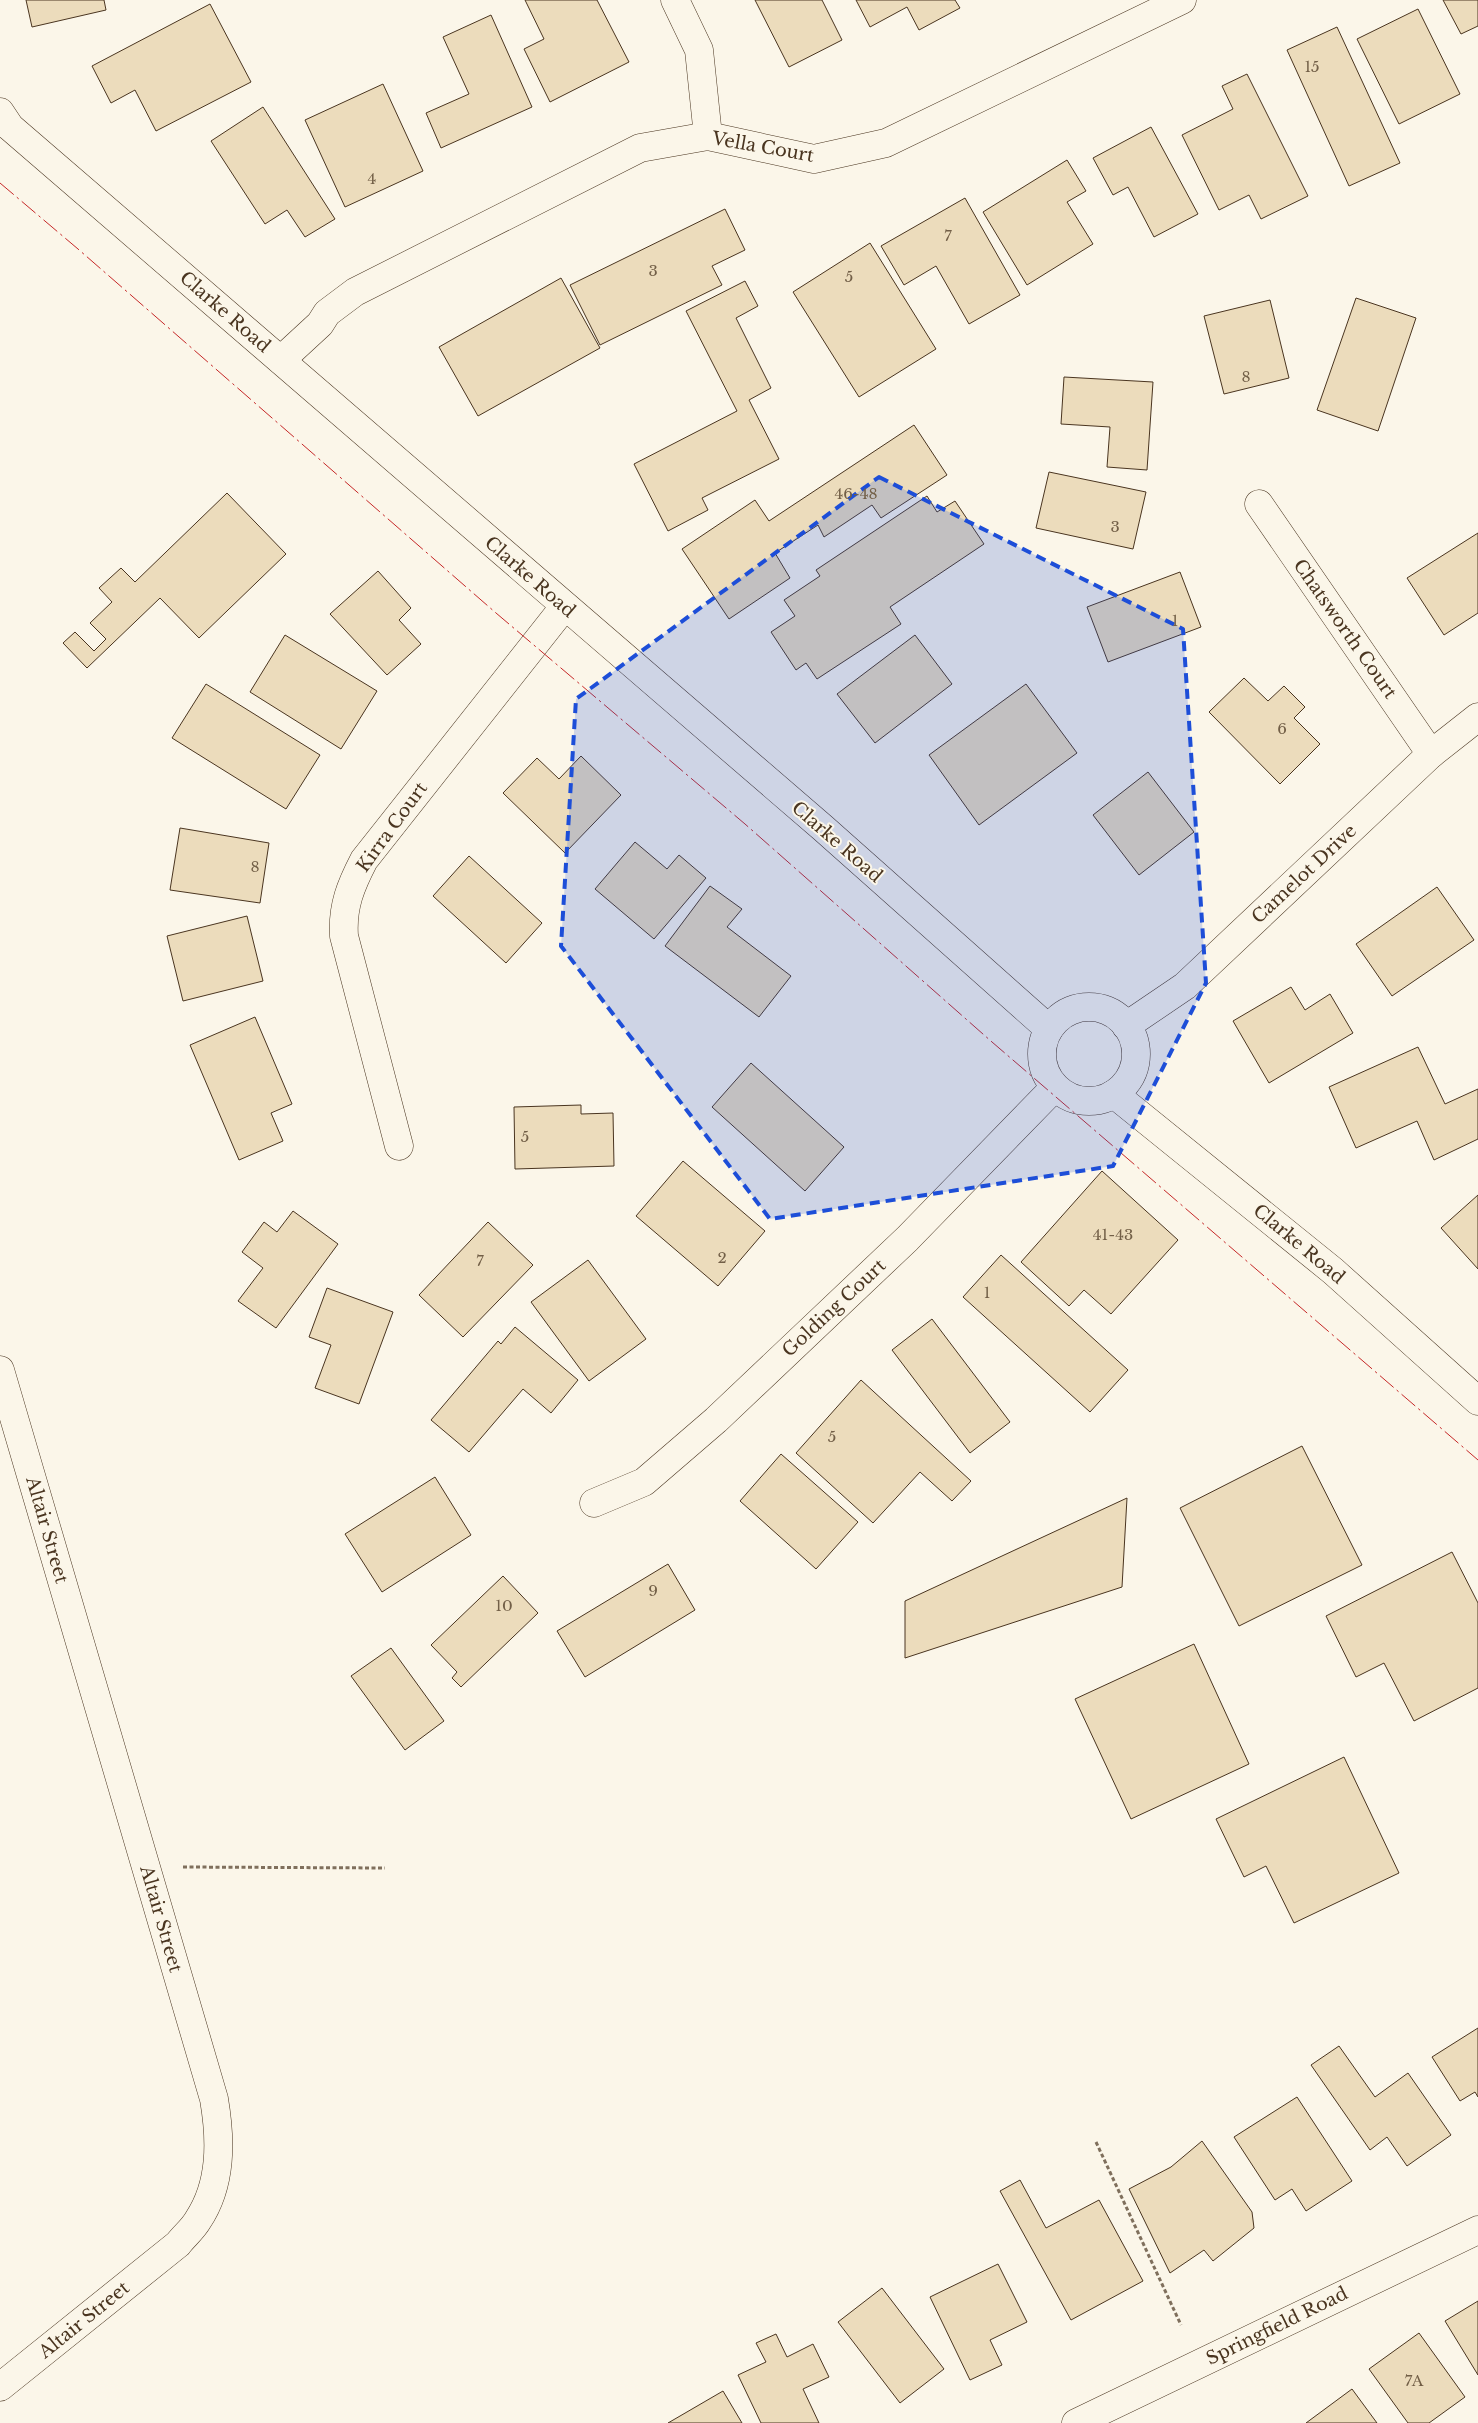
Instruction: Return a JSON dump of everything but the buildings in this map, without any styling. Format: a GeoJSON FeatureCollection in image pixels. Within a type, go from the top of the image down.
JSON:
{"type":"FeatureCollection","features":[{"type":"Feature","properties":{"kind":"street"},"geometry":{"type":"LineString","coordinates":[[676,0],[699,50],[708,136]]}},
{"type":"Feature","properties":{"kind":"street","name":"Vella Court"},"geometry":{"type":"LineString","coordinates":[[281,360],[320,324],[327,313],[356,292],[640,148],[708,136],[814,159],[886,143],[1182,0]]}},
{"type":"Feature","properties":{"kind":"street","name":"Clarke Road"},"geometry":{"type":"LineString","coordinates":[[3,121],[564,607],[823,828],[1049,1029]]}},
{"type":"Feature","properties":{"kind":"street","name":"Chatsworth Court"},"geometry":{"type":"LineString","coordinates":[[1259,504],[1431,754]]}},
{"type":"Feature","properties":{"kind":"street","name":"Kirra Court"},"geometry":{"type":"LineString","coordinates":[[399,1146],[344,936],[344,909],[348,894],[364,860],[564,607]]}},
{"type":"Feature","properties":{"kind":"street","name":"Camelot Drive"},"geometry":{"type":"LineString","coordinates":[[1126,1026],[1185,986],[1431,754],[1478,717]]}},
{"type":"Feature","properties":{"kind":"street"},"geometry":{"type":"LineString","coordinates":[[1087,1007],[1102,1009],[1115,1015],[1126,1026],[1134,1039],[1136,1054],[1133,1070],[1126,1084],[1114,1094],[1099,1100],[1084,1101],[1068,1097],[1055,1087],[1046,1074],[1042,1060],[1042,1044],[1049,1029],[1058,1018],[1072,1010],[1087,1007]]}},
{"type":"Feature","properties":{"kind":"street","name":"Golding Court"},"geometry":{"type":"LineString","coordinates":[[594,1503],[644,1482],[716,1420],[907,1239],[1055,1087]]}},
{"type":"Feature","properties":{"kind":"street","name":"Clarke Road"},"geometry":{"type":"LineString","coordinates":[[1114,1094],[1333,1271],[1474,1390]]}},
{"type":"Feature","properties":{"kind":"street","name":"Altair Street"},"geometry":{"type":"LineString","coordinates":[[0,1370],[214,2099],[219,2127],[215,2177],[209,2200],[198,2221],[178,2244],[5,2374]]}},
{"type":"Feature","properties":{"kind":"street","name":"Springfield Road"},"geometry":{"type":"LineString","coordinates":[[1076,2423],[1478,2230]]}},
{"type":"Feature","properties":{"kind":"path"},"geometry":{"type":"LineString","coordinates":[[145,1866],[385,1868]]}},
{"type":"Feature","properties":{"kind":"path"},"geometry":{"type":"LineString","coordinates":[[1096,2142],[1182,2325]]}},
{"type":"Feature","properties":{"kind":"highlighted area"},"geometry":{"type":"Polygon","coordinates":[[[879,477],[1183,629],[1206,983],[1113,1166],[770,1219],[561,946],[576,699],[879,477]]]}},
{"type":"Feature","properties":{"kind":"power"},"geometry":{"type":"LineString","coordinates":[[0,183],[496,613],[745,824],[992,1042],[1478,1460]]}}]}
